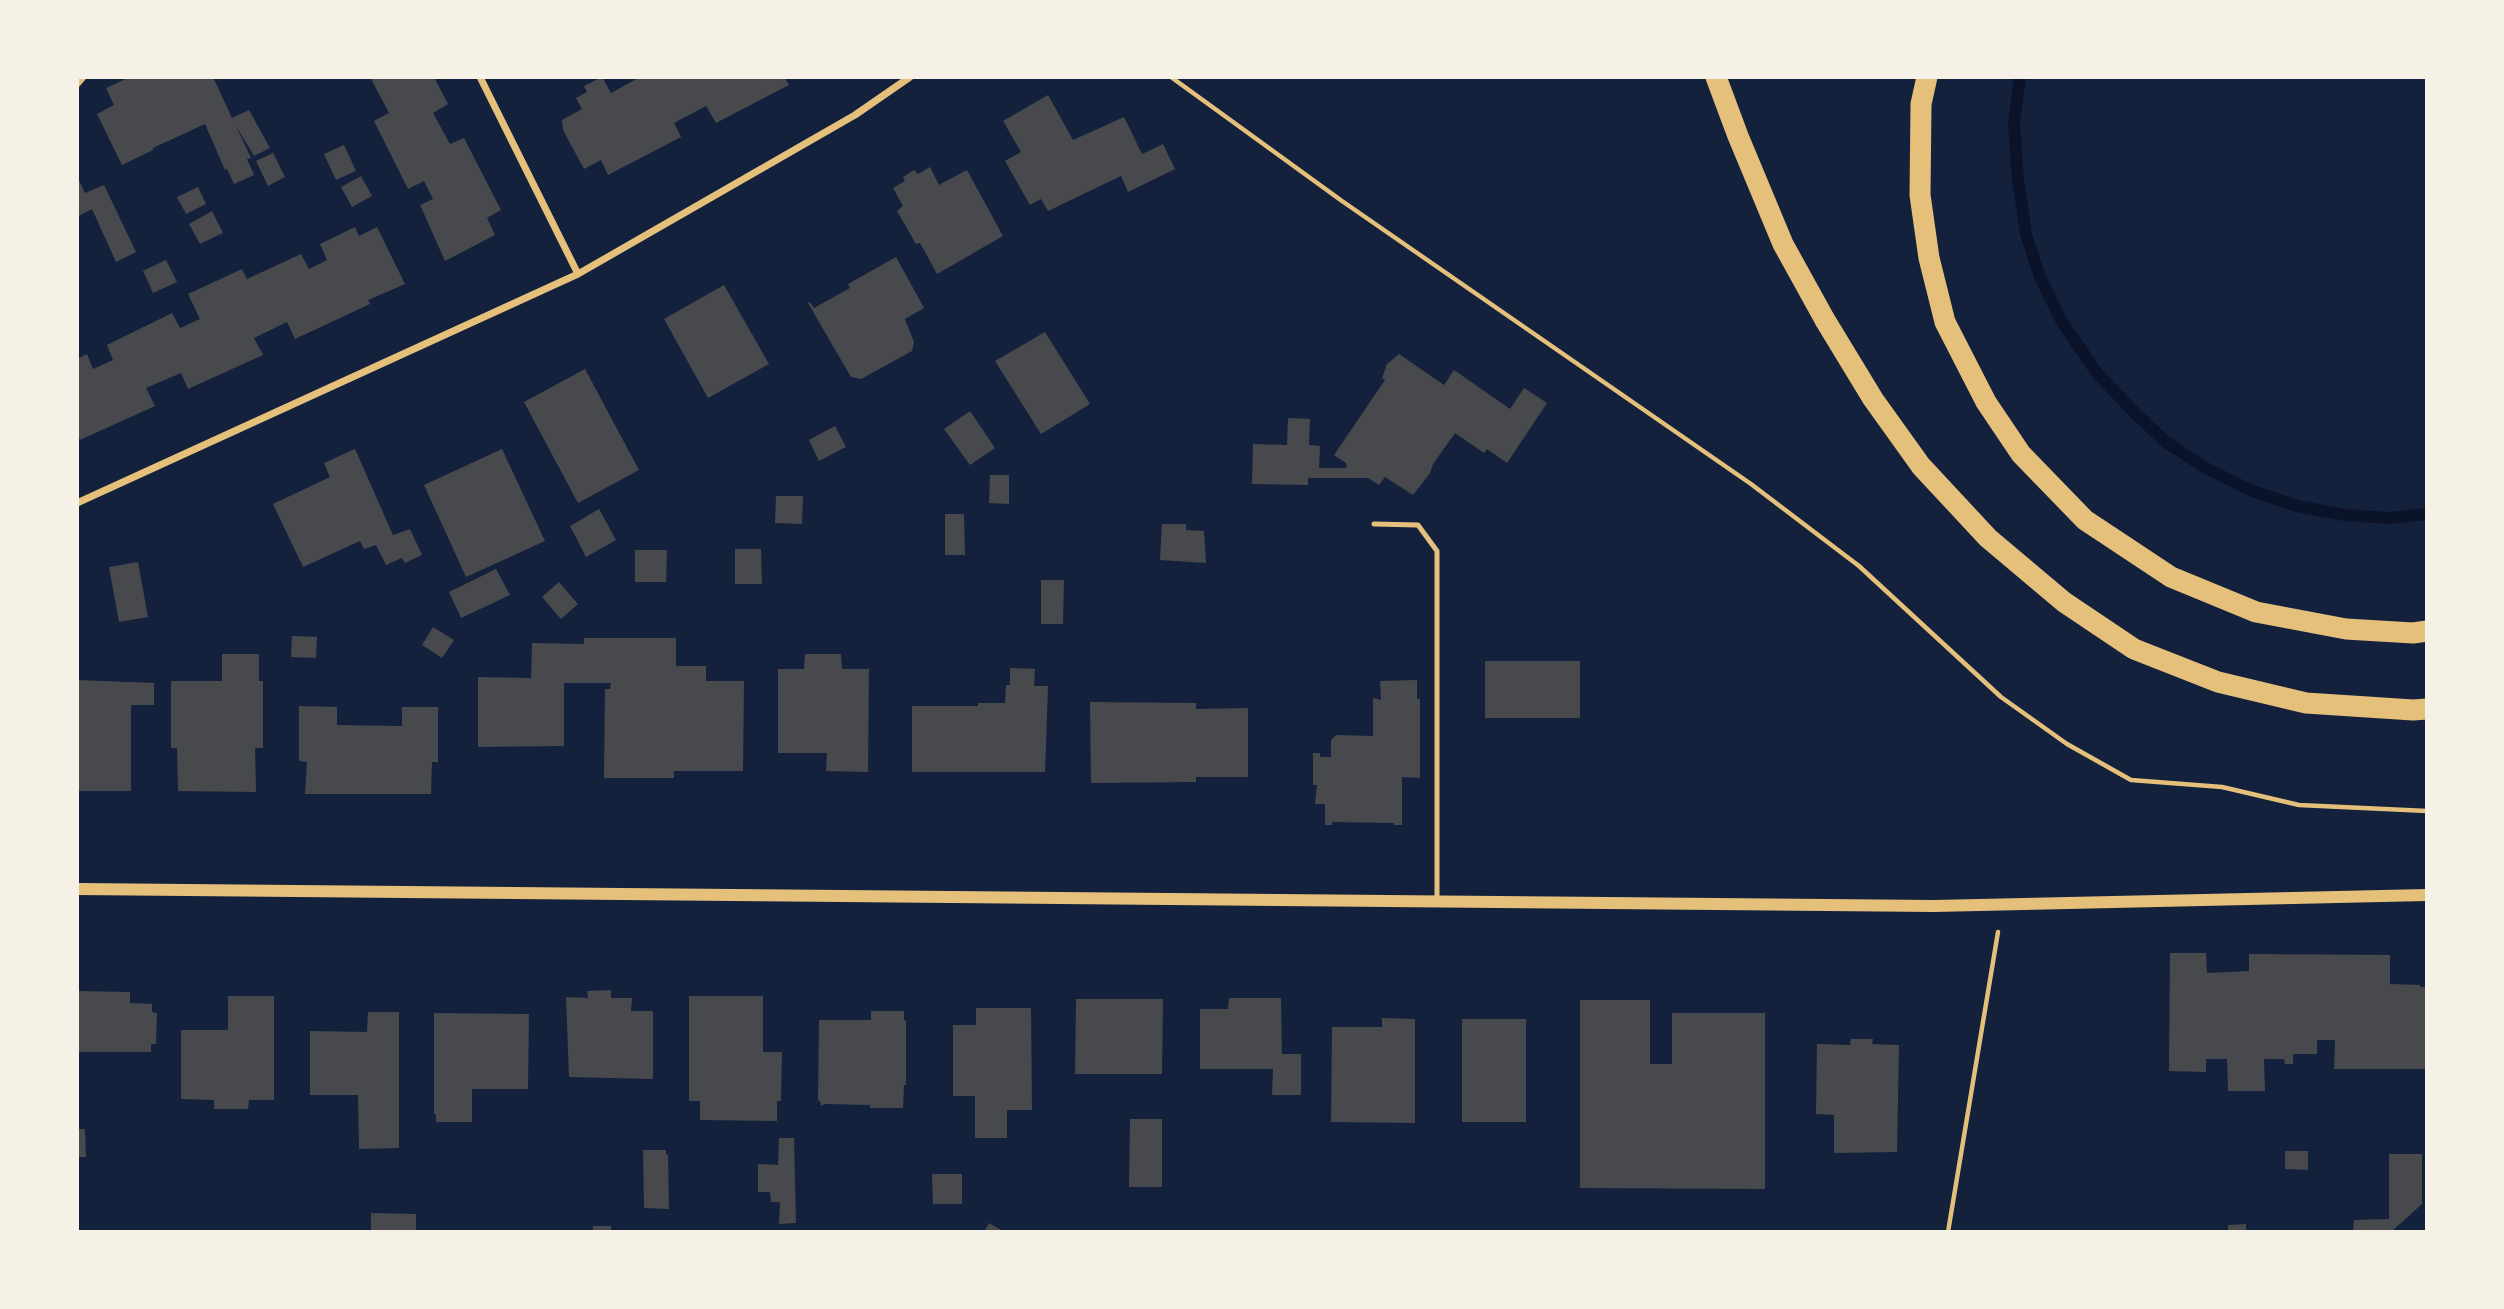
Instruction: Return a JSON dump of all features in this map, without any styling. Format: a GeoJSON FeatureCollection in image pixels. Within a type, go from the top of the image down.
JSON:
{"type":"FeatureCollection","features":[{"type":"Feature","properties":{"kind":"highway"},"geometry":{"type":"LineString","coordinates":[[1716,77],[1783,244],[1825,320],[1873,400],[1921,466],[1988,538],[2064,602],[2134,649],[2218,682],[2306,703],[2427,709]]}},
{"type":"Feature","properties":{"kind":"highway"},"geometry":{"type":"LineString","coordinates":[[1927,77],[1922,104],[1920,195],[1929,258],[1945,322],[1986,402],[2021,454],[2085,520],[2171,577],[2256,612],[2346,629],[2413,633],[2427,631]]}},
{"type":"Feature","properties":{"kind":"street"},"geometry":{"type":"LineString","coordinates":[[77,84],[83,77]]}},
{"type":"Feature","properties":{"kind":"street"},"geometry":{"type":"LineString","coordinates":[[480,77],[578,274]]}},
{"type":"Feature","properties":{"kind":"street"},"geometry":{"type":"LineString","coordinates":[[77,503],[578,274],[855,115],[910,77]]}},
{"type":"Feature","properties":{"kind":"street"},"geometry":{"type":"LineString","coordinates":[[77,889],[2002,904],[2427,895]]}},
{"type":"Feature","properties":{"kind":"lane"},"geometry":{"type":"LineString","coordinates":[[1374,524],[1418,525],[1437,551],[1437,901]]}},
{"type":"Feature","properties":{"kind":"path"},"geometry":{"type":"LineString","coordinates":[[1171,77],[1342,201],[1751,484],[1859,566],[2001,697],[2067,744],[2131,780],[2222,787],[2299,805],[2427,811]]}},
{"type":"Feature","properties":{"kind":"path"},"geometry":{"type":"LineString","coordinates":[[1948,1232],[2002,904]]}},
{"type":"Feature","properties":{"kind":"building"},"geometry":{"type":"Polygon","coordinates":[[[130,77],[213,77],[232,118],[249,110],[270,148],[254,156],[236,126],[251,158],[247,159],[254,175],[234,184],[205,124],[122,165],[97,114],[114,105],[106,88],[130,77]]]}},
{"type":"Feature","properties":{"kind":"building"},"geometry":{"type":"Polygon","coordinates":[[[370,77],[434,77],[448,104],[433,113],[450,144],[464,138],[501,210],[487,218],[495,235],[445,261],[420,205],[433,199],[424,181],[408,189],[374,121],[389,113],[370,77]]]}},
{"type":"Feature","properties":{"kind":"building"},"geometry":{"type":"Polygon","coordinates":[[[602,77],[611,93],[640,77],[784,77],[789,85],[716,123],[706,106],[674,123],[681,137],[608,175],[601,160],[584,169],[563,130],[562,120],[582,109],[576,98],[587,92],[584,86],[602,77]]]}},
{"type":"Feature","properties":{"kind":"building"},"geometry":{"type":"Polygon","coordinates":[[[1048,95],[1073,140],[1124,117],[1142,154],[1163,144],[1175,169],[1128,192],[1121,176],[1048,211],[1041,199],[1030,205],[1005,161],[1021,152],[1003,121],[1048,95]]]}},
{"type":"Feature","properties":{"kind":"building"},"geometry":{"type":"Polygon","coordinates":[[[344,145],[356,171],[336,180],[324,154],[344,145]]]}},
{"type":"Feature","properties":{"kind":"building"},"geometry":{"type":"Polygon","coordinates":[[[273,153],[285,177],[268,186],[256,161],[273,153]]]}},
{"type":"Feature","properties":{"kind":"building"},"geometry":{"type":"Polygon","coordinates":[[[930,167],[939,185],[967,170],[1003,236],[937,274],[920,243],[916,244],[897,211],[903,206],[893,188],[905,181],[903,177],[914,170],[918,174],[930,167]]]}},
{"type":"Feature","properties":{"kind":"building"},"geometry":{"type":"Polygon","coordinates":[[[77,176],[85,193],[104,185],[136,252],[116,262],[92,209],[77,217],[77,176]]]}},
{"type":"Feature","properties":{"kind":"building"},"geometry":{"type":"Polygon","coordinates":[[[361,176],[372,196],[352,207],[341,187],[361,176]]]}},
{"type":"Feature","properties":{"kind":"building"},"geometry":{"type":"Polygon","coordinates":[[[198,187],[206,204],[186,214],[177,197],[198,187]]]}},
{"type":"Feature","properties":{"kind":"building"},"geometry":{"type":"Polygon","coordinates":[[[212,211],[223,233],[200,244],[189,224],[212,211]]]}},
{"type":"Feature","properties":{"kind":"building"},"geometry":{"type":"Polygon","coordinates":[[[355,227],[359,236],[377,227],[405,284],[368,300],[370,304],[295,339],[287,322],[254,338],[263,355],[188,389],[181,373],[146,388],[155,406],[80,440],[77,433],[77,359],[87,354],[93,369],[113,360],[107,345],[172,313],[180,328],[200,319],[188,294],[242,269],[247,279],[301,254],[309,269],[327,260],[320,244],[355,227]]]}},
{"type":"Feature","properties":{"kind":"building"},"geometry":{"type":"Polygon","coordinates":[[[896,257],[924,308],[905,319],[914,342],[912,351],[861,379],[851,377],[808,303],[814,308],[850,288],[848,284],[896,257]]]}},
{"type":"Feature","properties":{"kind":"building"},"geometry":{"type":"Polygon","coordinates":[[[166,260],[177,282],[153,293],[143,271],[166,260]]]}},
{"type":"Feature","properties":{"kind":"building"},"geometry":{"type":"Polygon","coordinates":[[[724,285],[769,364],[708,398],[664,319],[724,285]]]}},
{"type":"Feature","properties":{"kind":"building"},"geometry":{"type":"Polygon","coordinates":[[[1045,332],[1090,404],[1041,434],[995,361],[1045,332]]]}},
{"type":"Feature","properties":{"kind":"building"},"geometry":{"type":"Polygon","coordinates":[[[1399,354],[1444,385],[1454,370],[1510,409],[1524,388],[1547,403],[1507,463],[1487,449],[1484,453],[1455,433],[1413,495],[1385,477],[1379,485],[1368,478],[1308,478],[1308,485],[1252,484],[1253,444],[1287,445],[1288,418],[1310,419],[1309,445],[1320,446],[1319,468],[1347,468],[1346,463],[1334,455],[1385,380],[1382,378],[1387,364],[1399,354]]]}},
{"type":"Feature","properties":{"kind":"building"},"geometry":{"type":"Polygon","coordinates":[[[585,369],[639,470],[578,503],[524,402],[585,369]]]}},
{"type":"Feature","properties":{"kind":"building"},"geometry":{"type":"Polygon","coordinates":[[[970,411],[995,448],[970,465],[944,429],[970,411]]]}},
{"type":"Feature","properties":{"kind":"building"},"geometry":{"type":"Polygon","coordinates":[[[835,426],[846,447],[819,461],[809,440],[835,426]]]}},
{"type":"Feature","properties":{"kind":"building"},"geometry":{"type":"Polygon","coordinates":[[[355,449],[393,535],[410,529],[422,555],[405,563],[402,558],[386,565],[376,545],[364,549],[360,541],[303,567],[273,504],[330,477],[324,463],[355,449]]]}},
{"type":"Feature","properties":{"kind":"building"},"geometry":{"type":"Polygon","coordinates":[[[502,449],[545,541],[466,577],[424,485],[502,449]]]}},
{"type":"Feature","properties":{"kind":"building"},"geometry":{"type":"Polygon","coordinates":[[[990,475],[1009,475],[1009,504],[989,503],[990,475]]]}},
{"type":"Feature","properties":{"kind":"building"},"geometry":{"type":"Polygon","coordinates":[[[776,496],[803,496],[802,524],[775,523],[776,496]]]}},
{"type":"Feature","properties":{"kind":"building"},"geometry":{"type":"Polygon","coordinates":[[[599,509],[616,540],[586,557],[570,526],[599,509]]]}},
{"type":"Feature","properties":{"kind":"building"},"geometry":{"type":"Polygon","coordinates":[[[945,514],[964,514],[965,555],[945,555],[945,514]]]}},
{"type":"Feature","properties":{"kind":"building"},"geometry":{"type":"Polygon","coordinates":[[[1162,524],[1186,524],[1186,530],[1204,531],[1206,563],[1160,560],[1162,524]]]}},
{"type":"Feature","properties":{"kind":"building"},"geometry":{"type":"Polygon","coordinates":[[[735,549],[761,549],[762,584],[735,584],[735,549]]]}},
{"type":"Feature","properties":{"kind":"building"},"geometry":{"type":"Polygon","coordinates":[[[635,550],[667,550],[666,582],[635,582],[635,550]]]}},
{"type":"Feature","properties":{"kind":"building"},"geometry":{"type":"Polygon","coordinates":[[[138,562],[148,617],[119,622],[109,567],[138,562]]]}},
{"type":"Feature","properties":{"kind":"building"},"geometry":{"type":"Polygon","coordinates":[[[496,569],[510,595],[461,618],[449,592],[496,569]]]}},
{"type":"Feature","properties":{"kind":"building"},"geometry":{"type":"Polygon","coordinates":[[[1041,580],[1064,580],[1063,624],[1041,624],[1041,580]]]}},
{"type":"Feature","properties":{"kind":"building"},"geometry":{"type":"Polygon","coordinates":[[[559,582],[578,604],[561,619],[542,597],[559,582]]]}},
{"type":"Feature","properties":{"kind":"building"},"geometry":{"type":"Polygon","coordinates":[[[433,627],[454,640],[442,658],[422,645],[433,627]]]}},
{"type":"Feature","properties":{"kind":"building"},"geometry":{"type":"Polygon","coordinates":[[[292,636],[317,637],[316,658],[291,657],[292,636]]]}},
{"type":"Feature","properties":{"kind":"building"},"geometry":{"type":"Polygon","coordinates":[[[584,638],[676,638],[676,666],[706,666],[706,681],[744,681],[743,771],[674,771],[674,778],[604,778],[605,689],[610,689],[611,683],[564,683],[564,746],[478,747],[478,677],[531,678],[532,643],[584,644],[584,638]]]}},
{"type":"Feature","properties":{"kind":"building"},"geometry":{"type":"Polygon","coordinates":[[[222,654],[259,654],[259,681],[263,681],[263,748],[255,748],[256,792],[178,791],[177,748],[171,748],[171,681],[222,681],[222,654]]]}},
{"type":"Feature","properties":{"kind":"building"},"geometry":{"type":"Polygon","coordinates":[[[805,654],[841,654],[842,669],[869,669],[868,772],[826,771],[827,753],[778,753],[778,669],[804,669],[805,654]]]}},
{"type":"Feature","properties":{"kind":"building"},"geometry":{"type":"Polygon","coordinates":[[[1485,661],[1580,661],[1580,718],[1485,718],[1485,661]]]}},
{"type":"Feature","properties":{"kind":"building"},"geometry":{"type":"Polygon","coordinates":[[[1010,668],[1035,669],[1034,686],[1048,686],[1045,772],[912,772],[912,706],[978,706],[978,703],[1005,703],[1006,685],[1010,685],[1010,668]]]}},
{"type":"Feature","properties":{"kind":"building"},"geometry":{"type":"Polygon","coordinates":[[[77,680],[154,683],[154,705],[131,705],[131,791],[77,791],[77,680]]]}},
{"type":"Feature","properties":{"kind":"building"},"geometry":{"type":"Polygon","coordinates":[[[1417,680],[1417,699],[1420,699],[1420,778],[1402,777],[1402,825],[1332,822],[1332,825],[1325,825],[1325,804],[1315,804],[1317,785],[1313,785],[1313,753],[1320,753],[1320,757],[1331,757],[1331,740],[1336,735],[1373,736],[1373,698],[1381,700],[1380,681],[1417,680]]]}},
{"type":"Feature","properties":{"kind":"building"},"geometry":{"type":"Polygon","coordinates":[[[1090,702],[1196,703],[1196,709],[1248,708],[1248,777],[1196,777],[1196,782],[1091,783],[1090,702]]]}},
{"type":"Feature","properties":{"kind":"building"},"geometry":{"type":"Polygon","coordinates":[[[299,706],[337,707],[337,725],[402,726],[402,707],[438,707],[438,762],[432,762],[431,794],[305,794],[307,762],[299,761],[299,706]]]}},
{"type":"Feature","properties":{"kind":"building"},"geometry":{"type":"Polygon","coordinates":[[[2170,953],[2206,953],[2207,973],[2249,971],[2249,954],[2390,955],[2390,984],[2427,987],[2427,1069],[2334,1069],[2335,1040],[2317,1040],[2317,1054],[2293,1054],[2293,1064],[2285,1064],[2284,1059],[2264,1059],[2265,1091],[2228,1091],[2227,1059],[2206,1059],[2206,1072],[2169,1071],[2170,953]]]}},
{"type":"Feature","properties":{"kind":"building"},"geometry":{"type":"Polygon","coordinates":[[[611,990],[611,998],[632,998],[631,1011],[653,1011],[653,1079],[569,1077],[566,997],[588,998],[587,991],[611,990]]]}},
{"type":"Feature","properties":{"kind":"building"},"geometry":{"type":"Polygon","coordinates":[[[77,991],[130,992],[130,1003],[152,1004],[152,1012],[157,1013],[156,1044],[151,1044],[151,1052],[77,1052],[77,991]]]}},
{"type":"Feature","properties":{"kind":"building"},"geometry":{"type":"Polygon","coordinates":[[[228,996],[274,996],[274,1100],[249,1100],[248,1109],[214,1109],[214,1100],[181,1099],[181,1030],[228,1030],[228,996]]]}},
{"type":"Feature","properties":{"kind":"building"},"geometry":{"type":"Polygon","coordinates":[[[689,996],[763,996],[763,1052],[782,1052],[781,1101],[777,1101],[777,1121],[700,1120],[700,1101],[689,1101],[689,996]]]}},
{"type":"Feature","properties":{"kind":"building"},"geometry":{"type":"Polygon","coordinates":[[[1229,998],[1281,998],[1282,1054],[1301,1054],[1301,1095],[1272,1095],[1273,1069],[1200,1069],[1200,1009],[1228,1009],[1229,998]]]}},
{"type":"Feature","properties":{"kind":"building"},"geometry":{"type":"Polygon","coordinates":[[[1076,999],[1163,999],[1162,1074],[1075,1074],[1076,999]]]}},
{"type":"Feature","properties":{"kind":"building"},"geometry":{"type":"Polygon","coordinates":[[[1580,1000],[1650,1000],[1650,1064],[1672,1064],[1672,1013],[1765,1013],[1765,1189],[1580,1188],[1580,1000]]]}},
{"type":"Feature","properties":{"kind":"building"},"geometry":{"type":"Polygon","coordinates":[[[976,1008],[1031,1008],[1032,1110],[1007,1110],[1007,1138],[975,1138],[975,1096],[953,1096],[953,1025],[976,1025],[976,1008]]]}},
{"type":"Feature","properties":{"kind":"building"},"geometry":{"type":"Polygon","coordinates":[[[871,1011],[904,1011],[906,1085],[903,1108],[870,1108],[870,1105],[821,1106],[818,1100],[819,1020],[871,1020],[871,1011]]]}},
{"type":"Feature","properties":{"kind":"building"},"geometry":{"type":"Polygon","coordinates":[[[368,1012],[399,1012],[399,1148],[359,1149],[358,1095],[310,1095],[310,1031],[367,1032],[368,1012]]]}},
{"type":"Feature","properties":{"kind":"building"},"geometry":{"type":"Polygon","coordinates":[[[434,1013],[529,1014],[528,1089],[472,1089],[472,1122],[436,1122],[434,1013]]]}},
{"type":"Feature","properties":{"kind":"building"},"geometry":{"type":"Polygon","coordinates":[[[1382,1018],[1415,1019],[1415,1123],[1331,1122],[1332,1027],[1382,1027],[1382,1018]]]}},
{"type":"Feature","properties":{"kind":"building"},"geometry":{"type":"Polygon","coordinates":[[[1462,1019],[1526,1019],[1526,1122],[1462,1122],[1462,1019]]]}},
{"type":"Feature","properties":{"kind":"building"},"geometry":{"type":"Polygon","coordinates":[[[1851,1039],[1873,1039],[1872,1044],[1899,1045],[1897,1152],[1834,1153],[1834,1115],[1816,1114],[1817,1044],[1850,1045],[1851,1039]]]}},
{"type":"Feature","properties":{"kind":"building"},"geometry":{"type":"Polygon","coordinates":[[[1130,1119],[1162,1119],[1162,1187],[1129,1187],[1130,1119]]]}},
{"type":"Feature","properties":{"kind":"building"},"geometry":{"type":"Polygon","coordinates":[[[77,1129],[85,1129],[86,1157],[77,1157],[77,1129]]]}},
{"type":"Feature","properties":{"kind":"building"},"geometry":{"type":"Polygon","coordinates":[[[779,1138],[794,1138],[796,1223],[779,1224],[780,1202],[771,1202],[770,1192],[758,1192],[758,1164],[778,1165],[779,1138]]]}},
{"type":"Feature","properties":{"kind":"building"},"geometry":{"type":"Polygon","coordinates":[[[643,1150],[666,1150],[666,1155],[668,1154],[669,1209],[644,1208],[643,1150]]]}},
{"type":"Feature","properties":{"kind":"building"},"geometry":{"type":"Polygon","coordinates":[[[2285,1151],[2308,1151],[2308,1170],[2285,1169],[2285,1151]]]}},
{"type":"Feature","properties":{"kind":"building"},"geometry":{"type":"Polygon","coordinates":[[[2389,1154],[2422,1154],[2422,1204],[2391,1232],[2353,1232],[2354,1220],[2389,1219],[2389,1154]]]}},
{"type":"Feature","properties":{"kind":"building"},"geometry":{"type":"Polygon","coordinates":[[[932,1174],[962,1174],[962,1204],[933,1204],[932,1174]]]}},
{"type":"Feature","properties":{"kind":"building"},"geometry":{"type":"Polygon","coordinates":[[[371,1213],[416,1214],[416,1232],[371,1232],[371,1213]]]}},
{"type":"Feature","properties":{"kind":"building"},"geometry":{"type":"Polygon","coordinates":[[[989,1223],[1005,1232],[984,1232],[989,1223]]]}},
{"type":"Feature","properties":{"kind":"building"},"geometry":{"type":"Polygon","coordinates":[[[2246,1224],[2246,1232],[2228,1232],[2228,1225],[2246,1224]]]}},
{"type":"Feature","properties":{"kind":"building"},"geometry":{"type":"Polygon","coordinates":[[[593,1226],[611,1226],[611,1232],[593,1232],[593,1226]]]}},
{"type":"Feature","properties":{"kind":"waterway"},"geometry":{"type":"LineString","coordinates":[[2020,77],[2014,123],[2018,180],[2026,234],[2040,277],[2062,322],[2097,373],[2167,443],[2206,468],[2250,490],[2297,506],[2345,515],[2388,518],[2427,514]]}}]}
